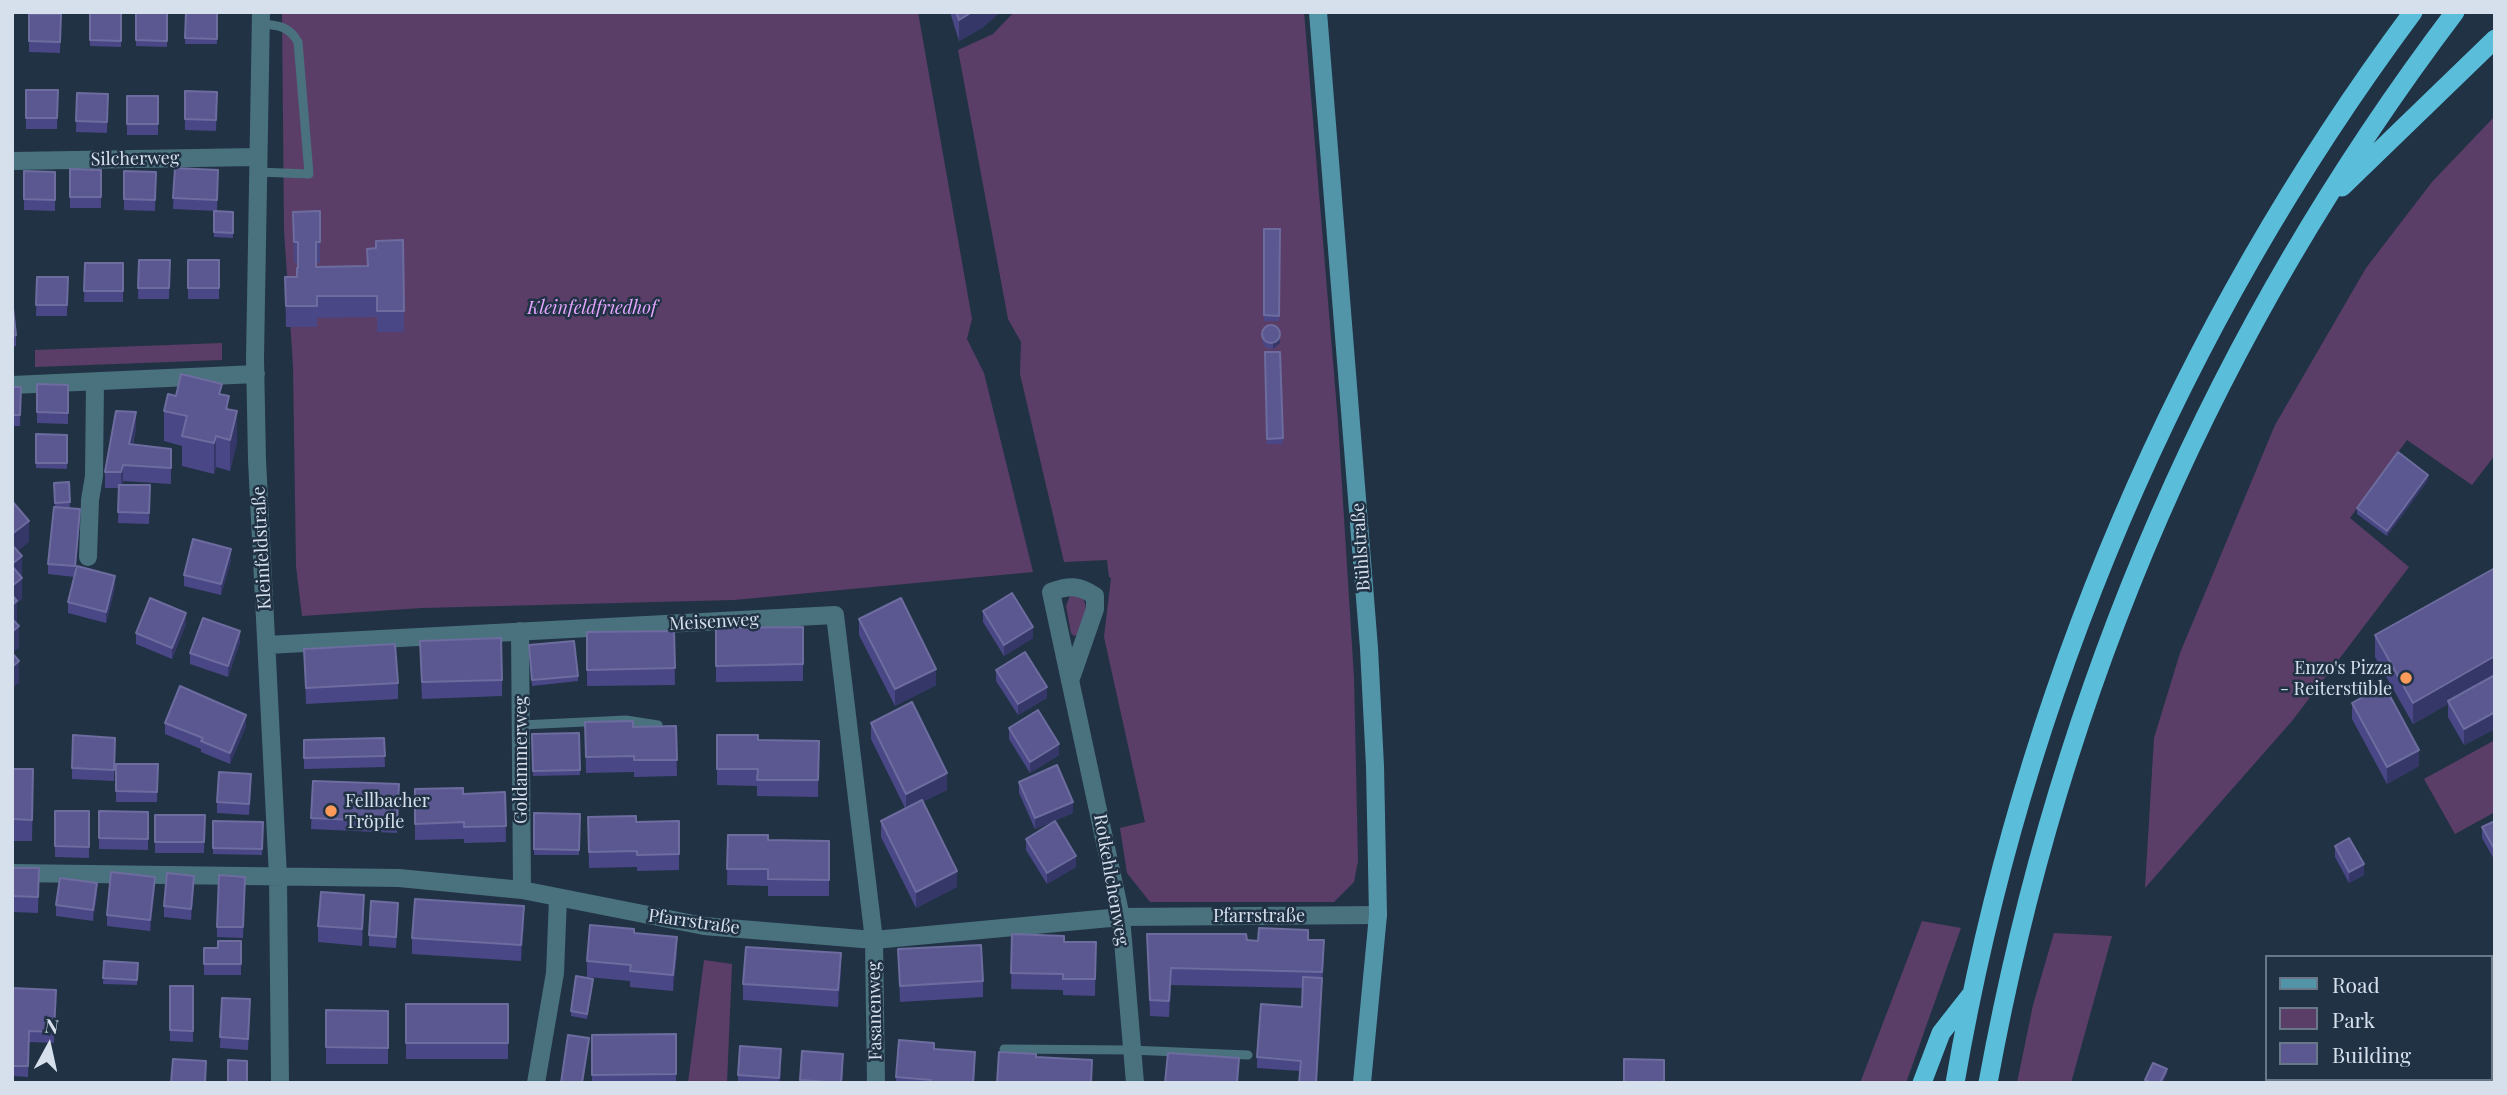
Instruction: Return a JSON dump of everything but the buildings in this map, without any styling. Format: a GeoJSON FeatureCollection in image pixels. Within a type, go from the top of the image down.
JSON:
{"type":"FeatureCollection","features":[{"type":"Feature","properties":{"kind":"highway"},"geometry":{"type":"LineString","coordinates":[[1955,1083],[1972,995],[2006,852],[2036,748],[2070,647],[2129,497],[2176,397],[2250,258],[2315,152],[2413,12]]}},
{"type":"Feature","properties":{"kind":"highway"},"geometry":{"type":"LineString","coordinates":[[1988,1083],[2041,849],[2073,741],[2107,641],[2148,538],[2206,411],[2267,297],[2380,115],[2455,12]]}},
{"type":"Feature","properties":{"kind":"highway"},"geometry":{"type":"LineString","coordinates":[[2319,210],[2495,39]]}},
{"type":"Feature","properties":{"kind":"highway"},"geometry":{"type":"LineString","coordinates":[[1922,1083],[1941,1032],[1972,995]]}},
{"type":"Feature","properties":{"kind":"main road","name":"Bühlstraße"},"geometry":{"type":"LineString","coordinates":[[1318,12],[1375,766],[1378,915],[1362,1083]]}},
{"type":"Feature","properties":{"kind":"street","name":"Kleinfeldstraße"},"geometry":{"type":"LineString","coordinates":[[261,18],[256,374],[278,877],[280,1083]]}},
{"type":"Feature","properties":{"kind":"street","name":"Silcherweg"},"geometry":{"type":"LineString","coordinates":[[12,161],[258,165]]}},
{"type":"Feature","properties":{"kind":"street"},"geometry":{"type":"LineString","coordinates":[[12,385],[256,374]]}},
{"type":"Feature","properties":{"kind":"street"},"geometry":{"type":"LineString","coordinates":[[88,557],[90,500],[94,476],[95,383]]}},
{"type":"Feature","properties":{"kind":"street","name":"Rotkehlchenweg"},"geometry":{"type":"LineString","coordinates":[[1070,681],[1095,609],[1095,596],[1083,588],[1049,584],[1121,917],[1135,1083]]}},
{"type":"Feature","properties":{"kind":"street","name":"Meisenweg"},"geometry":{"type":"LineString","coordinates":[[267,645],[835,615],[874,940]]}},
{"type":"Feature","properties":{"kind":"street","name":"Goldammerweg"},"geometry":{"type":"LineString","coordinates":[[520,631],[522,890]]}},
{"type":"Feature","properties":{"kind":"street","name":"Pfarrstraße"},"geometry":{"type":"LineString","coordinates":[[12,873],[399,878],[522,890],[704,926],[874,940],[1121,917],[1378,915]]}},
{"type":"Feature","properties":{"kind":"street"},"geometry":{"type":"LineString","coordinates":[[536,1083],[555,973],[558,898]]}},
{"type":"Feature","properties":{"kind":"street","name":"Fasanenweg"},"geometry":{"type":"LineString","coordinates":[[874,940],[876,1083]]}},
{"type":"Feature","properties":{"kind":"lane"},"geometry":{"type":"LineString","coordinates":[[258,165],[309,174],[298,42],[294,35],[281,25],[261,18]]}},
{"type":"Feature","properties":{"kind":"lane"},"geometry":{"type":"LineString","coordinates":[[521,724],[639,720],[658,725]]}},
{"type":"Feature","properties":{"kind":"lane"},"geometry":{"type":"LineString","coordinates":[[1004,1049],[1131,1050],[1248,1055]]}},
{"type":"Feature","properties":{"kind":"green space","name":"Kleinfeldfriedhof"},"geometry":{"type":"Polygon","coordinates":[[[282,12],[918,12],[972,319],[967,339],[984,373],[1033,572],[734,600],[422,608],[302,616],[296,566],[293,366],[284,230],[282,12]]]}},
{"type":"Feature","properties":{"kind":"green space"},"geometry":{"type":"Polygon","coordinates":[[[1014,12],[1304,12],[1338,422],[1354,678],[1358,861],[1354,882],[1334,902],[1150,902],[1127,873],[1120,828],[1145,822],[1104,637],[1111,578],[1107,560],[1064,562],[1020,374],[1021,342],[1008,319],[958,50],[993,34],[1014,12]]]}},
{"type":"Feature","properties":{"kind":"green space"},"geometry":{"type":"Polygon","coordinates":[[[2495,116],[2495,455],[2472,485],[2407,440],[2350,518],[2409,567],[2292,721],[2145,888],[2154,738],[2180,653],[2275,425],[2366,268],[2432,182],[2495,116]]]}},
{"type":"Feature","properties":{"kind":"green space"},"geometry":{"type":"Polygon","coordinates":[[[222,343],[222,360],[35,367],[35,350],[222,343]]]}},
{"type":"Feature","properties":{"kind":"green space"},"geometry":{"type":"Polygon","coordinates":[[[1076,594],[1084,602],[1086,611],[1079,634],[1074,636],[1071,633],[1066,606],[1070,596],[1076,594]]]}},
{"type":"Feature","properties":{"kind":"green space"},"geometry":{"type":"Polygon","coordinates":[[[2495,740],[2495,812],[2455,834],[2424,779],[2495,740]]]}},
{"type":"Feature","properties":{"kind":"green space"},"geometry":{"type":"Polygon","coordinates":[[[1922,921],[1961,928],[1906,1083],[1860,1083],[1922,921]]]}},
{"type":"Feature","properties":{"kind":"green space"},"geometry":{"type":"Polygon","coordinates":[[[2054,933],[2112,936],[2071,1083],[2017,1083],[2033,1005],[2054,933]]]}},
{"type":"Feature","properties":{"kind":"green space"},"geometry":{"type":"Polygon","coordinates":[[[704,960],[732,964],[727,1083],[688,1083],[704,960]]]}},
{"type":"Feature","properties":{"kind":"place","name":"Enzo's Pizza - Reiterstüble"},"geometry":{"type":"Point","coordinates":[2406,678]}},
{"type":"Feature","properties":{"kind":"place","name":"Fellbacher Tröpfle"},"geometry":{"type":"Point","coordinates":[331,811]}}]}
